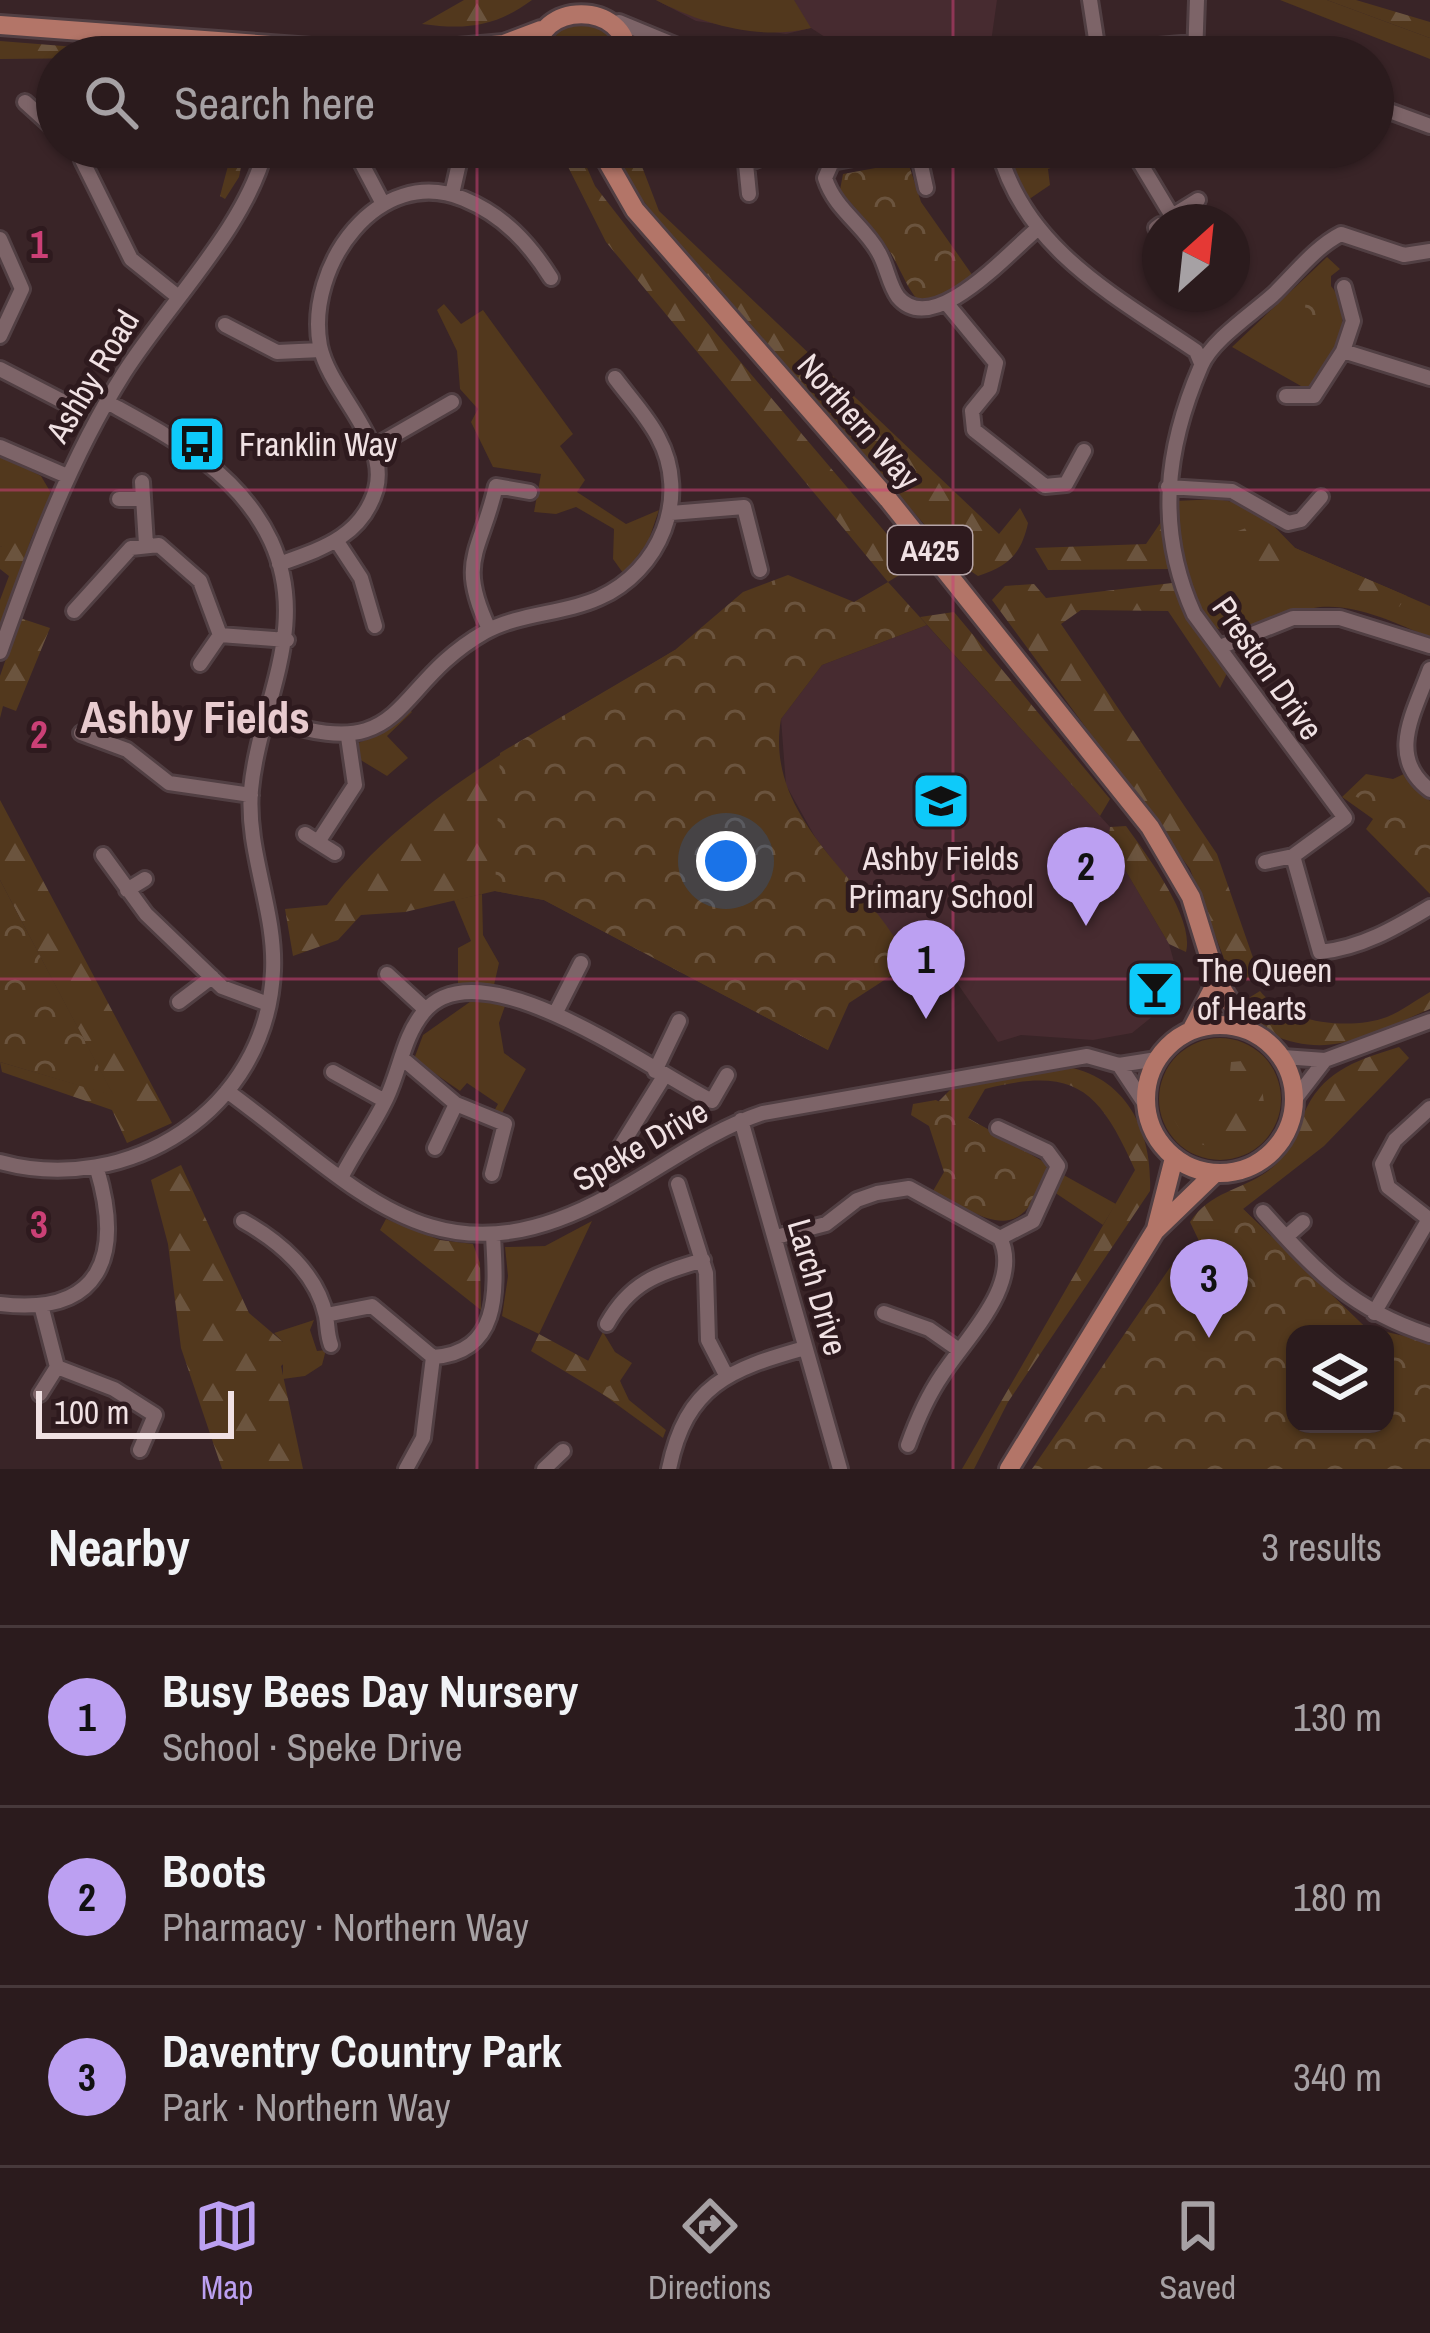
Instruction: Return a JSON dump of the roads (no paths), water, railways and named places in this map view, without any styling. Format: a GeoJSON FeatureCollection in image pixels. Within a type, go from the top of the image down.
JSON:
{"type":"FeatureCollection","features":[{"type":"Feature","properties":{"kind":"main road"},"geometry":{"type":"LineString","coordinates":[[509,36],[583,3],[610,11]]}},
{"type":"Feature","properties":{"kind":"main road"},"geometry":{"type":"LineString","coordinates":[[0,25],[126,36]]}},
{"type":"Feature","properties":{"kind":"main road","name":"Northern Way"},"geometry":{"type":"LineString","coordinates":[[611,168],[635,210],[888,499],[1150,827],[1191,897],[1217,981]]}},
{"type":"Feature","properties":{"kind":"main road"},"geometry":{"type":"LineString","coordinates":[[1192,1029],[1219,1024],[1247,1029],[1282,1057],[1295,1099],[1290,1128],[1273,1153],[1248,1169],[1214,1174],[1174,1158],[1152,1129],[1145,1104],[1157,1059],[1192,1029],[1217,981]]}},
{"type":"Feature","properties":{"kind":"main road","name":"A425"},"geometry":{"type":"LineString","coordinates":[[1217,981],[1247,1029]]}},
{"type":"Feature","properties":{"kind":"main road"},"geometry":{"type":"LineString","coordinates":[[1155,1231],[1174,1158]]}},
{"type":"Feature","properties":{"kind":"main road"},"geometry":{"type":"LineString","coordinates":[[1009,1469],[1155,1231],[1214,1174]]}},
{"type":"Feature","properties":{"kind":"street"},"geometry":{"type":"LineString","coordinates":[[1090,0],[1096,36]]}},
{"type":"Feature","properties":{"kind":"street"},"geometry":{"type":"LineString","coordinates":[[1195,36],[1196,0]]}},
{"type":"Feature","properties":{"kind":"street"},"geometry":{"type":"LineString","coordinates":[[610,11],[660,36]]}},
{"type":"Feature","properties":{"kind":"street"},"geometry":{"type":"LineString","coordinates":[[25,102],[36,112]]}},
{"type":"Feature","properties":{"kind":"street"},"geometry":{"type":"LineString","coordinates":[[1394,113],[1430,126]]}},
{"type":"Feature","properties":{"kind":"street"},"geometry":{"type":"LineString","coordinates":[[86,168],[131,259],[177,296]]}},
{"type":"Feature","properties":{"kind":"street","name":"Ashby Road"},"geometry":{"type":"LineString","coordinates":[[0,652],[67,476],[107,402],[227,226],[259,168]]}},
{"type":"Feature","properties":{"kind":"street"},"geometry":{"type":"LineString","coordinates":[[364,168],[382,202]]}},
{"type":"Feature","properties":{"kind":"street"},"geometry":{"type":"LineString","coordinates":[[452,194],[458,168]]}},
{"type":"Feature","properties":{"kind":"street"},"geometry":{"type":"LineString","coordinates":[[746,168],[749,194]]}},
{"type":"Feature","properties":{"kind":"street"},"geometry":{"type":"LineString","coordinates":[[829,168],[825,178],[829,188],[878,250],[898,296],[919,309],[948,305],[1036,230]]}},
{"type":"Feature","properties":{"kind":"street"},"geometry":{"type":"LineString","coordinates":[[920,168],[926,188]]}},
{"type":"Feature","properties":{"kind":"street"},"geometry":{"type":"LineString","coordinates":[[1005,168],[1036,230],[1080,271],[1196,351],[1201,363]]}},
{"type":"Feature","properties":{"kind":"street"},"geometry":{"type":"LineString","coordinates":[[1142,168],[1156,204]]}},
{"type":"Feature","properties":{"kind":"street"},"geometry":{"type":"LineString","coordinates":[[279,564],[338,543],[375,490],[372,448],[321,350],[318,316],[325,280],[346,244],[382,202],[424,191],[452,194],[502,220],[551,278]]}},
{"type":"Feature","properties":{"kind":"street"},"geometry":{"type":"LineString","coordinates":[[1192,204],[1198,200]]}},
{"type":"Feature","properties":{"kind":"street","name":"Preston Drive"},"geometry":{"type":"LineString","coordinates":[[1293,856],[1345,818],[1194,614],[1177,576],[1168,487],[1172,450],[1201,363],[1331,239],[1351,233],[1404,255],[1430,250]]}},
{"type":"Feature","properties":{"kind":"street"},"geometry":{"type":"LineString","coordinates":[[0,239],[22,290],[0,336]]}},
{"type":"Feature","properties":{"kind":"street"},"geometry":{"type":"LineString","coordinates":[[1286,396],[1314,396],[1343,352],[1353,321],[1344,287]]}},
{"type":"Feature","properties":{"kind":"street"},"geometry":{"type":"LineString","coordinates":[[948,305],[996,363],[990,388],[972,411],[974,430],[1045,486],[1066,484],[1084,451]]}},
{"type":"Feature","properties":{"kind":"street"},"geometry":{"type":"LineString","coordinates":[[225,325],[277,352],[321,350]]}},
{"type":"Feature","properties":{"kind":"street"},"geometry":{"type":"LineString","coordinates":[[1343,352],[1430,378]]}},
{"type":"Feature","properties":{"kind":"street"},"geometry":{"type":"LineString","coordinates":[[0,369],[62,401]]}},
{"type":"Feature","properties":{"kind":"street"},"geometry":{"type":"LineString","coordinates":[[268,718],[316,735],[348,736],[386,719],[489,629],[597,599],[626,584],[651,555],[670,513],[669,469],[658,435],[614,378]]}},
{"type":"Feature","properties":{"kind":"street"},"geometry":{"type":"LineString","coordinates":[[0,1162],[56,1172],[97,1169],[170,1143],[227,1091],[258,1040],[274,966],[253,845],[250,795],[287,640],[279,564],[256,512],[234,485],[211,464],[107,402]]}},
{"type":"Feature","properties":{"kind":"street"},"geometry":{"type":"LineString","coordinates":[[372,448],[452,402]]}},
{"type":"Feature","properties":{"kind":"street"},"geometry":{"type":"LineString","coordinates":[[0,447],[67,476]]}},
{"type":"Feature","properties":{"kind":"street"},"geometry":{"type":"LineString","coordinates":[[142,482],[146,544]]}},
{"type":"Feature","properties":{"kind":"street"},"geometry":{"type":"LineString","coordinates":[[489,629],[470,584],[476,542],[496,485],[530,492]]}},
{"type":"Feature","properties":{"kind":"street"},"geometry":{"type":"LineString","coordinates":[[1168,487],[1232,491],[1288,523],[1300,520],[1321,496]]}},
{"type":"Feature","properties":{"kind":"street"},"geometry":{"type":"LineString","coordinates":[[119,500],[143,499]]}},
{"type":"Feature","properties":{"kind":"street"},"geometry":{"type":"LineString","coordinates":[[670,513],[744,507],[760,570]]}},
{"type":"Feature","properties":{"kind":"street"},"geometry":{"type":"LineString","coordinates":[[338,543],[361,578],[375,626]]}},
{"type":"Feature","properties":{"kind":"street"},"geometry":{"type":"LineString","coordinates":[[74,611],[120,557],[146,544],[171,552],[200,581],[220,635]]}},
{"type":"Feature","properties":{"kind":"street"},"geometry":{"type":"LineString","coordinates":[[1220,647],[1293,618],[1340,618],[1430,646]]}},
{"type":"Feature","properties":{"kind":"street"},"geometry":{"type":"LineString","coordinates":[[220,635],[287,640]]}},
{"type":"Feature","properties":{"kind":"street"},"geometry":{"type":"LineString","coordinates":[[200,664],[220,635]]}},
{"type":"Feature","properties":{"kind":"street"},"geometry":{"type":"LineString","coordinates":[[1430,669],[1403,755],[1411,776],[1430,790]]}},
{"type":"Feature","properties":{"kind":"street"},"geometry":{"type":"LineString","coordinates":[[81,733],[127,750],[169,783],[250,795]]}},
{"type":"Feature","properties":{"kind":"street"},"geometry":{"type":"LineString","coordinates":[[335,854],[312,838],[355,785],[348,736]]}},
{"type":"Feature","properties":{"kind":"street"},"geometry":{"type":"LineString","coordinates":[[103,855],[127,890],[212,977],[232,994],[268,1004]]}},
{"type":"Feature","properties":{"kind":"street"},"geometry":{"type":"LineString","coordinates":[[1265,862],[1293,856],[1320,952],[1342,950],[1389,932],[1430,907]]}},
{"type":"Feature","properties":{"kind":"street"},"geometry":{"type":"LineString","coordinates":[[127,890],[145,879]]}},
{"type":"Feature","properties":{"kind":"street"},"geometry":{"type":"LineString","coordinates":[[555,1014],[581,963]]}},
{"type":"Feature","properties":{"kind":"street"},"geometry":{"type":"LineString","coordinates":[[387,974],[425,1009]]}},
{"type":"Feature","properties":{"kind":"street"},"geometry":{"type":"LineString","coordinates":[[178,1002],[212,977]]}},
{"type":"Feature","properties":{"kind":"street"},"geometry":{"type":"LineString","coordinates":[[341,1178],[385,1101],[410,1031],[438,998],[476,989],[555,1014],[712,1101],[727,1075]]}},
{"type":"Feature","properties":{"kind":"street"},"geometry":{"type":"LineString","coordinates":[[619,1148],[659,1074],[679,1021]]}},
{"type":"Feature","properties":{"kind":"street"},"geometry":{"type":"LineString","coordinates":[[1282,1057],[1325,1060],[1430,1021]]}},
{"type":"Feature","properties":{"kind":"street","name":"Speke Drive"},"geometry":{"type":"LineString","coordinates":[[227,1091],[341,1178],[404,1219],[433,1229],[493,1236],[555,1222],[741,1120],[807,1101],[920,1088],[1087,1055],[1119,1065],[1157,1059]]}},
{"type":"Feature","properties":{"kind":"street"},"geometry":{"type":"LineString","coordinates":[[403,1059],[456,1104],[505,1124],[492,1174]]}},
{"type":"Feature","properties":{"kind":"street"},"geometry":{"type":"LineString","coordinates":[[1295,1099],[1325,1060]]}},
{"type":"Feature","properties":{"kind":"street"},"geometry":{"type":"LineString","coordinates":[[1119,1065],[1145,1104]]}},
{"type":"Feature","properties":{"kind":"street"},"geometry":{"type":"LineString","coordinates":[[333,1072],[385,1101]]}},
{"type":"Feature","properties":{"kind":"street"},"geometry":{"type":"LineString","coordinates":[[435,1148],[456,1104]]}},
{"type":"Feature","properties":{"kind":"street"},"geometry":{"type":"LineString","coordinates":[[1374,1313],[1430,1219],[1388,1187],[1382,1164],[1395,1140],[1430,1108]]}},
{"type":"Feature","properties":{"kind":"street","name":"Larch Drive"},"geometry":{"type":"LineString","coordinates":[[741,1120],[840,1469]]}},
{"type":"Feature","properties":{"kind":"street"},"geometry":{"type":"LineString","coordinates":[[998,1128],[1046,1151],[1058,1166],[1033,1221],[1000,1238]]}},
{"type":"Feature","properties":{"kind":"street"},"geometry":{"type":"LineString","coordinates":[[0,1304],[42,1309],[88,1285],[108,1249],[108,1207],[97,1169]]}},
{"type":"Feature","properties":{"kind":"street"},"geometry":{"type":"LineString","coordinates":[[679,1184],[703,1260],[704,1323],[726,1375]]}},
{"type":"Feature","properties":{"kind":"street"},"geometry":{"type":"LineString","coordinates":[[776,1237],[826,1224],[857,1200],[909,1188],[1000,1238],[1005,1249],[1001,1282],[921,1411],[908,1444]]}},
{"type":"Feature","properties":{"kind":"street"},"geometry":{"type":"LineString","coordinates":[[1263,1212],[1329,1284],[1374,1313],[1430,1335]]}},
{"type":"Feature","properties":{"kind":"street"},"geometry":{"type":"LineString","coordinates":[[243,1221],[272,1237],[294,1259],[326,1316],[331,1345]]}},
{"type":"Feature","properties":{"kind":"street"},"geometry":{"type":"LineString","coordinates":[[1286,1237],[1303,1222]]}},
{"type":"Feature","properties":{"kind":"street"},"geometry":{"type":"LineString","coordinates":[[434,1357],[464,1351],[486,1330],[496,1290],[493,1236]]}},
{"type":"Feature","properties":{"kind":"street"},"geometry":{"type":"LineString","coordinates":[[607,1324],[622,1296],[640,1280],[703,1260]]}},
{"type":"Feature","properties":{"kind":"street"},"geometry":{"type":"LineString","coordinates":[[326,1316],[372,1306],[434,1357]]}},
{"type":"Feature","properties":{"kind":"street"},"geometry":{"type":"LineString","coordinates":[[40,1394],[57,1367],[42,1309]]}},
{"type":"Feature","properties":{"kind":"street"},"geometry":{"type":"LineString","coordinates":[[884,1313],[929,1329],[959,1350]]}},
{"type":"Feature","properties":{"kind":"street"},"geometry":{"type":"LineString","coordinates":[[669,1469],[684,1420],[696,1401],[726,1375],[805,1348]]}},
{"type":"Feature","properties":{"kind":"street"},"geometry":{"type":"LineString","coordinates":[[406,1469],[423,1438],[434,1357]]}},
{"type":"Feature","properties":{"kind":"street"},"geometry":{"type":"LineString","coordinates":[[57,1367],[162,1411],[140,1450]]}},
{"type":"Feature","properties":{"kind":"street"},"geometry":{"type":"LineString","coordinates":[[544,1469],[563,1450]]}},
{"type":"Feature","properties":{"kind":"place","name":"Franklin Way"},"geometry":{"type":"Point","coordinates":[197,444]}},
{"type":"Feature","properties":{"kind":"place","name":"Ashby Fields Primary School"},"geometry":{"type":"Point","coordinates":[941,801]}},
{"type":"Feature","properties":{"kind":"place","name":"Boots"},"geometry":{"type":"Point","coordinates":[1086,926]}},
{"type":"Feature","properties":{"kind":"place","name":"The Queen of Hearts"},"geometry":{"type":"Point","coordinates":[1155,989]}},
{"type":"Feature","properties":{"kind":"place","name":"Busy Bees Day Nursery"},"geometry":{"type":"Point","coordinates":[926,1019]}},
{"type":"Feature","properties":{"kind":"place","name":"Daventry Country Park"},"geometry":{"type":"Point","coordinates":[1209,1338]}},
{"type":"Feature","properties":{"kind":"district","name":"Ashby Fields"},"geometry":{"type":"Point","coordinates":[195,716]}}]}
